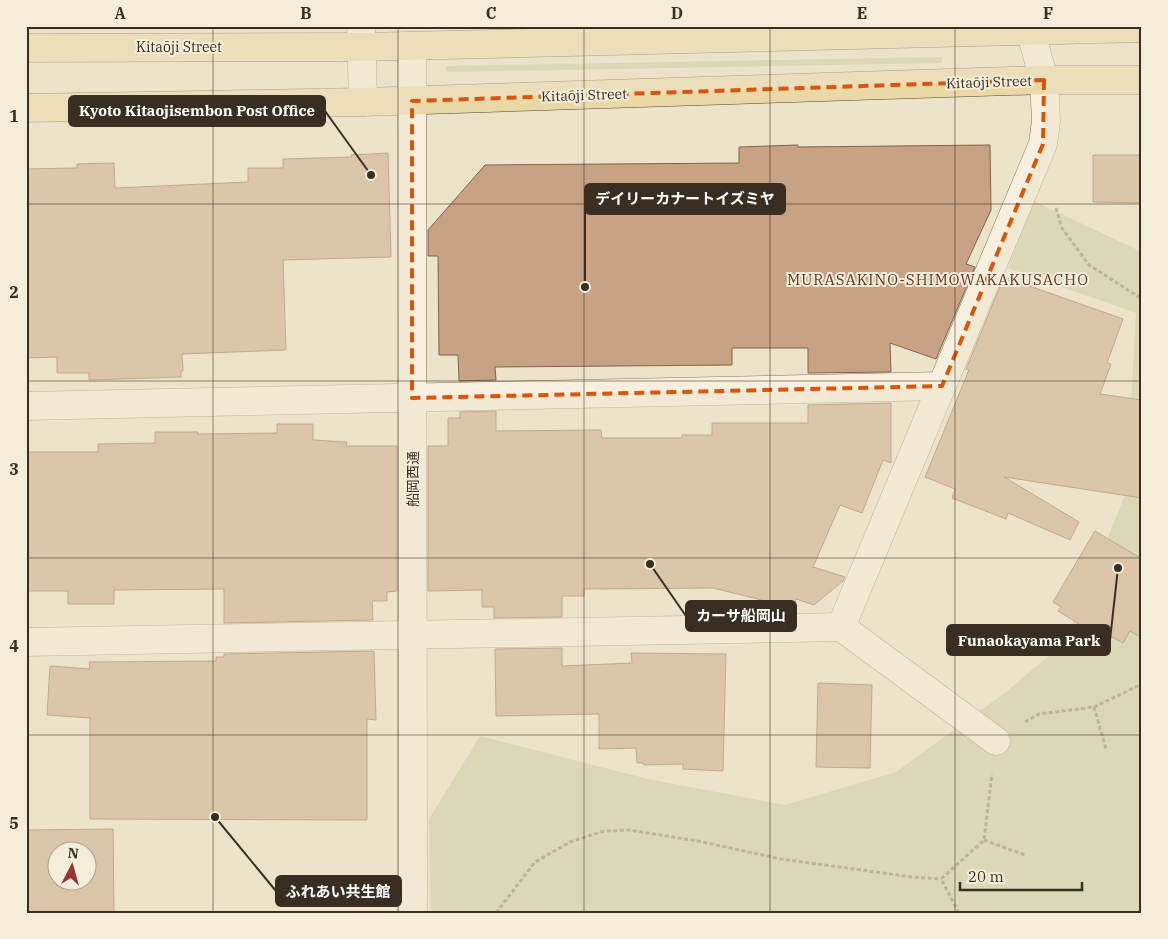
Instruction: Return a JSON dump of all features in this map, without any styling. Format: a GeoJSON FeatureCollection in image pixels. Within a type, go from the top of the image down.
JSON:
{"type":"FeatureCollection","features":[{"type":"Feature","properties":{"kind":"main road","name":"Kitaōji Street"},"geometry":{"type":"LineString","coordinates":[[26,48],[362,37],[412,46],[1029,29],[1142,28]]}},
{"type":"Feature","properties":{"kind":"main road","name":"Kitaōji Street"},"geometry":{"type":"LineString","coordinates":[[26,108],[412,101],[1044,80],[1142,80]]}},
{"type":"Feature","properties":{"kind":"street"},"geometry":{"type":"LineString","coordinates":[[841,627],[1043,144],[1046,121],[1044,80],[1029,29]]}},
{"type":"Feature","properties":{"kind":"street"},"geometry":{"type":"LineString","coordinates":[[362,37],[363,102]]}},
{"type":"Feature","properties":{"kind":"street","name":"船岡西通"},"geometry":{"type":"LineString","coordinates":[[412,46],[413,913]]}},
{"type":"Feature","properties":{"kind":"street"},"geometry":{"type":"LineString","coordinates":[[26,406],[942,386]]}},
{"type":"Feature","properties":{"kind":"street"},"geometry":{"type":"LineString","coordinates":[[26,642],[841,627],[996,741]]}},
{"type":"Feature","properties":{"kind":"path"},"geometry":{"type":"LineString","coordinates":[[1055,205],[1062,228],[1089,265],[1142,299]]}},
{"type":"Feature","properties":{"kind":"path"},"geometry":{"type":"LineString","coordinates":[[496,913],[535,862],[570,842],[604,831],[629,830],[698,841],[781,859],[912,877],[941,879],[984,840],[996,741],[1039,714],[1094,707],[1142,684]]}},
{"type":"Feature","properties":{"kind":"path"},"geometry":{"type":"LineString","coordinates":[[1094,707],[1106,749]]}},
{"type":"Feature","properties":{"kind":"path"},"geometry":{"type":"LineString","coordinates":[[984,840],[1025,855]]}},
{"type":"Feature","properties":{"kind":"path"},"geometry":{"type":"LineString","coordinates":[[941,879],[959,913]]}},
{"type":"Feature","properties":{"kind":"highlighted area"},"geometry":{"type":"Polygon","coordinates":[[[1044,80],[1043,144],[942,386],[412,398],[412,101],[1044,80]]]}},
{"type":"Feature","properties":{"kind":"green space"},"geometry":{"type":"Polygon","coordinates":[[[943,58],[941,63],[447,72],[445,67],[448,66],[943,58]]]}},
{"type":"Feature","properties":{"kind":"green space"},"geometry":{"type":"Polygon","coordinates":[[[1034,201],[1142,252],[1142,913],[431,913],[429,819],[480,736],[648,779],[785,805],[896,772],[1006,692],[1065,642],[1126,493],[1136,313],[1008,268],[1034,201]]]}},
{"type":"Feature","properties":{"kind":"building"},"geometry":{"type":"Polygon","coordinates":[[[798,145],[798,147],[990,145],[991,210],[966,264],[975,267],[936,359],[890,343],[891,372],[808,373],[808,348],[732,348],[732,365],[495,367],[496,380],[459,381],[458,355],[439,355],[438,256],[428,256],[428,230],[485,165],[739,163],[739,147],[798,145]]]}},
{"type":"Feature","properties":{"kind":"building"},"geometry":{"type":"Polygon","coordinates":[[[388,153],[391,257],[283,260],[286,350],[182,354],[183,371],[181,371],[181,377],[89,380],[89,373],[57,373],[57,357],[26,358],[26,169],[77,168],[77,164],[114,163],[115,188],[248,182],[248,168],[283,168],[283,159],[352,157],[351,155],[388,153]]]}},
{"type":"Feature","properties":{"kind":"building"},"geometry":{"type":"Polygon","coordinates":[[[1093,155],[1142,155],[1142,203],[1093,202],[1093,155]]]}},
{"type":"Feature","properties":{"kind":"building"},"geometry":{"type":"Polygon","coordinates":[[[1004,277],[1123,319],[1107,363],[1111,364],[1100,394],[1142,400],[1142,498],[1004,477],[1079,522],[1070,540],[1008,513],[1006,519],[952,498],[955,489],[925,477],[969,370],[966,369],[1004,277]]]}},
{"type":"Feature","properties":{"kind":"building"},"geometry":{"type":"Polygon","coordinates":[[[891,403],[891,463],[883,460],[862,513],[840,505],[813,567],[845,577],[843,581],[814,605],[796,599],[794,608],[713,588],[584,589],[584,596],[562,596],[562,617],[494,618],[494,607],[482,607],[482,590],[428,591],[428,446],[448,446],[448,418],[460,418],[460,412],[496,411],[496,431],[601,430],[602,438],[682,438],[682,435],[712,435],[712,423],[808,423],[808,405],[891,403]]]}},
{"type":"Feature","properties":{"kind":"building"},"geometry":{"type":"Polygon","coordinates":[[[277,424],[313,424],[313,440],[347,442],[346,446],[397,446],[397,591],[387,592],[387,601],[372,601],[373,620],[224,623],[224,589],[114,590],[114,604],[68,604],[68,591],[26,591],[27,452],[98,452],[98,444],[155,443],[155,432],[198,432],[198,434],[277,433],[277,424]]]}},
{"type":"Feature","properties":{"kind":"building"},"geometry":{"type":"Polygon","coordinates":[[[1095,531],[1142,559],[1142,638],[1130,631],[1123,643],[1107,634],[1104,639],[1058,611],[1061,607],[1053,602],[1095,531]]]}},
{"type":"Feature","properties":{"kind":"building"},"geometry":{"type":"Polygon","coordinates":[[[562,648],[562,666],[632,663],[631,653],[726,654],[723,771],[683,769],[683,764],[644,765],[643,763],[637,763],[636,748],[599,749],[599,714],[496,716],[495,649],[562,648]]]}},
{"type":"Feature","properties":{"kind":"building"},"geometry":{"type":"Polygon","coordinates":[[[374,651],[376,720],[367,719],[367,820],[90,819],[90,718],[47,715],[50,666],[90,669],[89,662],[216,661],[216,657],[224,657],[224,654],[374,651]]]}},
{"type":"Feature","properties":{"kind":"building"},"geometry":{"type":"Polygon","coordinates":[[[818,683],[872,685],[870,768],[816,767],[818,683]]]}},
{"type":"Feature","properties":{"kind":"building"},"geometry":{"type":"Polygon","coordinates":[[[113,829],[114,913],[26,913],[26,830],[113,829]]]}},
{"type":"Feature","properties":{"kind":"place","name":"Kyoto Kitaojisembon Post Office"},"geometry":{"type":"Point","coordinates":[371,175]}},
{"type":"Feature","properties":{"kind":"place","name":"デイリーカナートイズミヤ"},"geometry":{"type":"Point","coordinates":[585,287]}},
{"type":"Feature","properties":{"kind":"place","name":"カーサ船岡山"},"geometry":{"type":"Point","coordinates":[650,564]}},
{"type":"Feature","properties":{"kind":"place","name":"Funaokayama Park"},"geometry":{"type":"Point","coordinates":[1118,568]}},
{"type":"Feature","properties":{"kind":"place","name":"ふれあい共生館"},"geometry":{"type":"Point","coordinates":[215,817]}},
{"type":"Feature","properties":{"kind":"district","name":"MURASAKINO-SHIMOWAKAKUSACHO"},"geometry":{"type":"Point","coordinates":[938,280]}}]}
